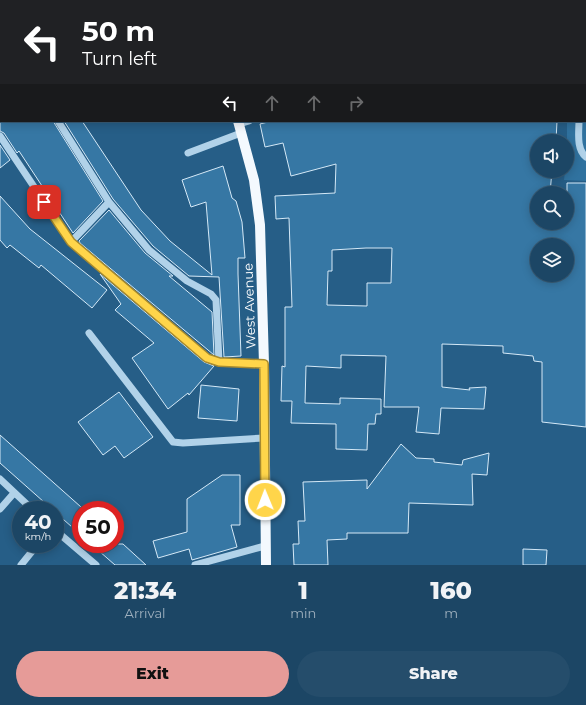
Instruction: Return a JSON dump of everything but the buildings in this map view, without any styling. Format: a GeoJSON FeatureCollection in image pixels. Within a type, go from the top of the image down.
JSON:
{"type":"FeatureCollection","features":[{"type":"Feature","properties":{"kind":"main road","name":"West Avenue"},"geometry":{"type":"LineString","coordinates":[[239,126],[254,180],[260,225],[264,364],[266,565]]}},
{"type":"Feature","properties":{"kind":"street"},"geometry":{"type":"LineString","coordinates":[[59,122],[109,202],[149,250],[187,281],[211,294],[216,300],[219,362]]}},
{"type":"Feature","properties":{"kind":"street"},"geometry":{"type":"LineString","coordinates":[[579,122],[578,140],[582,154],[586,157]]}},
{"type":"Feature","properties":{"kind":"street"},"geometry":{"type":"LineString","coordinates":[[188,153],[239,126]]}},
{"type":"Feature","properties":{"kind":"street"},"geometry":{"type":"LineString","coordinates":[[0,136],[71,242],[207,358],[219,362],[264,364]]}},
{"type":"Feature","properties":{"kind":"street"},"geometry":{"type":"LineString","coordinates":[[71,242],[109,202]]}},
{"type":"Feature","properties":{"kind":"street"},"geometry":{"type":"LineString","coordinates":[[89,333],[173,442],[184,444],[264,438]]}},
{"type":"Feature","properties":{"kind":"street"},"geometry":{"type":"LineString","coordinates":[[0,479],[23,501]]}},
{"type":"Feature","properties":{"kind":"street"},"geometry":{"type":"LineString","coordinates":[[0,508],[14,493]]}},
{"type":"Feature","properties":{"kind":"street"},"geometry":{"type":"LineString","coordinates":[[64,539],[87,562],[96,565]]}},
{"type":"Feature","properties":{"kind":"street"},"geometry":{"type":"LineString","coordinates":[[195,565],[265,546]]}},
{"type":"Feature","properties":{"kind":"street"},"geometry":{"type":"LineString","coordinates":[[20,565],[30,553]]}},
{"type":"Feature","properties":{"kind":"shaded area"},"geometry":{"type":"Polygon","coordinates":[[[567,122],[586,122],[586,181],[564,180],[564,178],[574,178],[574,134],[567,134],[567,122]]]}},
{"type":"Feature","properties":{"kind":"route"},"geometry":{"type":"LineString","coordinates":[[44,202],[71,242],[207,358],[219,362],[264,364],[265,500]]}}]}
